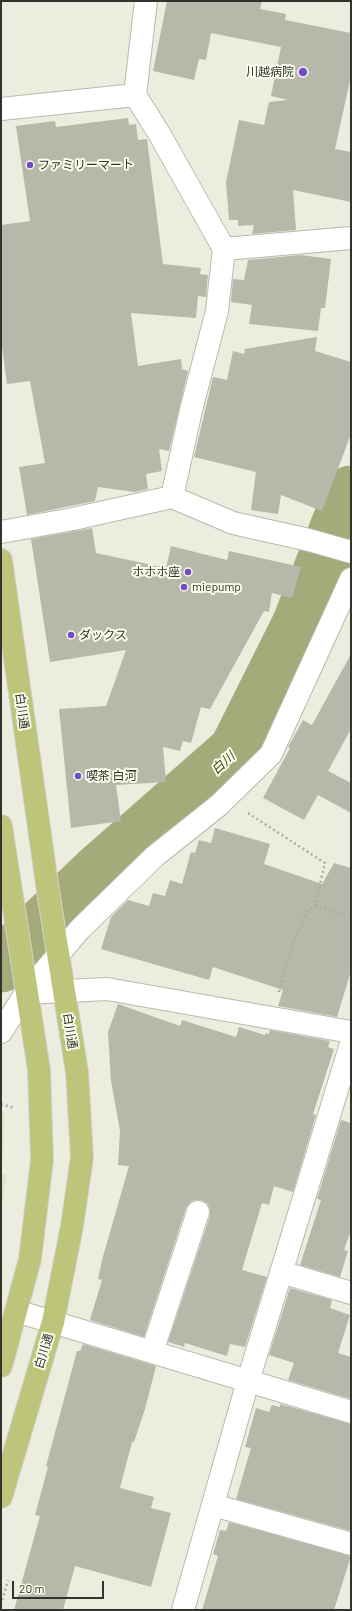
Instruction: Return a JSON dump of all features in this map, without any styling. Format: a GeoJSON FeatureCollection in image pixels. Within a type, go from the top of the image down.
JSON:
{"type":"FeatureCollection","features":[{"type":"Feature","properties":{"kind":"main road","name":"白川通"},"geometry":{"type":"LineString","coordinates":[[1,560],[48,890],[77,1072],[82,1157],[72,1226],[53,1322],[1,1497]]}},
{"type":"Feature","properties":{"kind":"main road"},"geometry":{"type":"LineString","coordinates":[[1,826],[4,869],[16,924],[39,1070],[42,1160],[30,1259],[1,1366]]}},
{"type":"Feature","properties":{"kind":"street"},"geometry":{"type":"LineString","coordinates":[[146,1],[135,95],[160,135],[224,249],[217,311],[191,410],[172,497]]}},
{"type":"Feature","properties":{"kind":"street"},"geometry":{"type":"LineString","coordinates":[[1,109],[135,95]]}},
{"type":"Feature","properties":{"kind":"street"},"geometry":{"type":"LineString","coordinates":[[224,249],[351,238]]}},
{"type":"Feature","properties":{"kind":"street"},"geometry":{"type":"LineString","coordinates":[[1,532],[73,519],[172,497],[233,523],[309,540],[346,551]]}},
{"type":"Feature","properties":{"kind":"street"},"geometry":{"type":"LineString","coordinates":[[1,1032],[25,984],[57,948],[80,929],[155,856],[226,799],[271,754],[351,579]]}},
{"type":"Feature","properties":{"kind":"street"},"geometry":{"type":"LineString","coordinates":[[25,984],[64,991],[107,989],[351,1032]]}},
{"type":"Feature","properties":{"kind":"street"},"geometry":{"type":"LineString","coordinates":[[183,1610],[248,1381],[351,1044]]}},
{"type":"Feature","properties":{"kind":"street"},"geometry":{"type":"LineString","coordinates":[[152,1352],[198,1212]]}},
{"type":"Feature","properties":{"kind":"street"},"geometry":{"type":"LineString","coordinates":[[281,1272],[351,1293]]}},
{"type":"Feature","properties":{"kind":"street"},"geometry":{"type":"LineString","coordinates":[[16,1311],[351,1412]]}},
{"type":"Feature","properties":{"kind":"street"},"geometry":{"type":"LineString","coordinates":[[213,1505],[351,1544]]}},
{"type":"Feature","properties":{"kind":"path"},"geometry":{"type":"LineString","coordinates":[[226,799],[325,863],[315,905],[307,911],[292,945],[271,1018]]}},
{"type":"Feature","properties":{"kind":"path"},"geometry":{"type":"LineString","coordinates":[[315,905],[351,918]]}},
{"type":"Feature","properties":{"kind":"path"},"geometry":{"type":"LineString","coordinates":[[1,1104],[17,1108]]}},
{"type":"Feature","properties":{"kind":"path"},"geometry":{"type":"LineString","coordinates":[[1,1605],[8,1580]]}},
{"type":"Feature","properties":{"kind":"shaded area"},"geometry":{"type":"Polygon","coordinates":[[[1,1111],[5,1112],[2,1174],[7,1175],[1,1213],[1,1111]]]}},
{"type":"Feature","properties":{"kind":"building"},"geometry":{"type":"Polygon","coordinates":[[[167,1],[262,1],[260,9],[286,14],[285,20],[351,33],[351,76],[335,149],[351,152],[351,202],[293,190],[296,230],[252,234],[254,225],[238,226],[238,220],[229,220],[226,182],[239,120],[264,125],[269,102],[288,100],[271,96],[281,47],[211,33],[206,60],[199,59],[194,80],[153,71],[167,1]]]}},
{"type":"Feature","properties":{"kind":"building"},"geometry":{"type":"Polygon","coordinates":[[[128,118],[129,125],[136,124],[138,140],[147,139],[163,264],[201,268],[200,274],[208,275],[206,297],[198,296],[196,318],[131,313],[138,366],[181,359],[182,369],[188,371],[169,451],[159,449],[162,471],[146,474],[148,489],[135,492],[98,487],[95,501],[27,515],[19,467],[45,463],[30,381],[7,384],[1,339],[1,225],[30,221],[16,126],[55,121],[56,127],[128,118]]]}},
{"type":"Feature","properties":{"kind":"building"},"geometry":{"type":"Polygon","coordinates":[[[301,255],[331,259],[325,308],[321,308],[318,331],[249,324],[252,305],[231,302],[233,279],[244,280],[248,260],[301,255]]]}},
{"type":"Feature","properties":{"kind":"building"},"geometry":{"type":"Polygon","coordinates":[[[317,337],[315,351],[351,362],[351,434],[322,511],[281,495],[278,514],[251,510],[256,472],[194,457],[213,377],[227,380],[233,351],[244,354],[245,349],[317,337]]]}},
{"type":"Feature","properties":{"kind":"building"},"geometry":{"type":"Polygon","coordinates":[[[92,528],[96,553],[166,568],[171,546],[227,560],[229,551],[301,567],[292,598],[272,593],[269,612],[264,611],[210,709],[201,707],[191,743],[183,741],[180,751],[163,747],[166,782],[116,785],[121,821],[71,828],[59,709],[106,706],[126,650],[50,662],[31,539],[92,528]]]}},
{"type":"Feature","properties":{"kind":"building"},"geometry":{"type":"Polygon","coordinates":[[[351,654],[351,729],[328,771],[351,783],[351,813],[318,795],[304,820],[263,798],[290,748],[288,747],[303,720],[312,725],[351,654]]]}},
{"type":"Feature","properties":{"kind":"building"},"geometry":{"type":"Polygon","coordinates":[[[215,828],[270,844],[264,864],[322,884],[334,863],[351,868],[351,971],[337,1017],[278,1006],[283,990],[213,967],[209,980],[101,949],[111,917],[128,900],[149,906],[153,893],[165,896],[170,880],[182,884],[191,852],[195,853],[199,840],[211,843],[215,828]]]}},
{"type":"Feature","properties":{"kind":"building"},"geometry":{"type":"Polygon","coordinates":[[[118,1004],[180,1026],[182,1020],[236,1037],[239,1027],[265,1035],[266,1033],[269,1034],[270,1030],[330,1041],[328,1047],[334,1049],[313,1114],[316,1115],[293,1192],[274,1186],[269,1205],[262,1203],[242,1270],[267,1277],[245,1347],[230,1344],[227,1356],[185,1343],[184,1347],[168,1342],[210,1216],[208,1204],[202,1200],[190,1202],[186,1208],[144,1337],[90,1320],[102,1280],[98,1279],[102,1260],[129,1166],[118,1165],[120,1131],[111,1081],[108,1032],[118,1004]]]}},
{"type":"Feature","properties":{"kind":"building"},"geometry":{"type":"Polygon","coordinates":[[[341,1120],[351,1123],[351,1230],[344,1250],[348,1251],[340,1277],[300,1265],[321,1200],[317,1199],[341,1120]]]}},
{"type":"Feature","properties":{"kind":"building"},"geometry":{"type":"Polygon","coordinates":[[[290,1288],[332,1300],[330,1308],[350,1315],[338,1353],[351,1357],[351,1399],[288,1380],[294,1363],[269,1355],[290,1288]]]}},
{"type":"Feature","properties":{"kind":"building"},"geometry":{"type":"Polygon","coordinates":[[[83,1344],[156,1366],[145,1409],[134,1442],[132,1442],[120,1488],[154,1497],[151,1508],[171,1513],[151,1587],[75,1566],[63,1610],[14,1610],[40,1516],[35,1515],[48,1467],[46,1466],[77,1351],[80,1351],[83,1344]]]}},
{"type":"Feature","properties":{"kind":"building"},"geometry":{"type":"Polygon","coordinates":[[[280,1404],[351,1424],[351,1531],[236,1499],[251,1448],[245,1447],[256,1408],[269,1412],[272,1405],[280,1407],[280,1404]]]}},
{"type":"Feature","properties":{"kind":"building"},"geometry":{"type":"Polygon","coordinates":[[[229,1522],[351,1556],[334,1610],[202,1610],[218,1556],[213,1554],[220,1530],[226,1531],[229,1522]]]}},
{"type":"Feature","properties":{"kind":"waterway","name":"白川"},"geometry":{"type":"LineString","coordinates":[[1,965],[97,873],[236,751],[299,625],[351,493]]}},
{"type":"Feature","properties":{"kind":"place","name":"川越病院"},"geometry":{"type":"Point","coordinates":[303,72]}},
{"type":"Feature","properties":{"kind":"place","name":"ファミリーマート"},"geometry":{"type":"Point","coordinates":[30,165]}},
{"type":"Feature","properties":{"kind":"place","name":"ホホホ座"},"geometry":{"type":"Point","coordinates":[188,572]}},
{"type":"Feature","properties":{"kind":"place","name":"miepump"},"geometry":{"type":"Point","coordinates":[184,587]}},
{"type":"Feature","properties":{"kind":"place","name":"ダックス"},"geometry":{"type":"Point","coordinates":[71,635]}},
{"type":"Feature","properties":{"kind":"place","name":"喫茶 白河"},"geometry":{"type":"Point","coordinates":[78,776]}}]}
